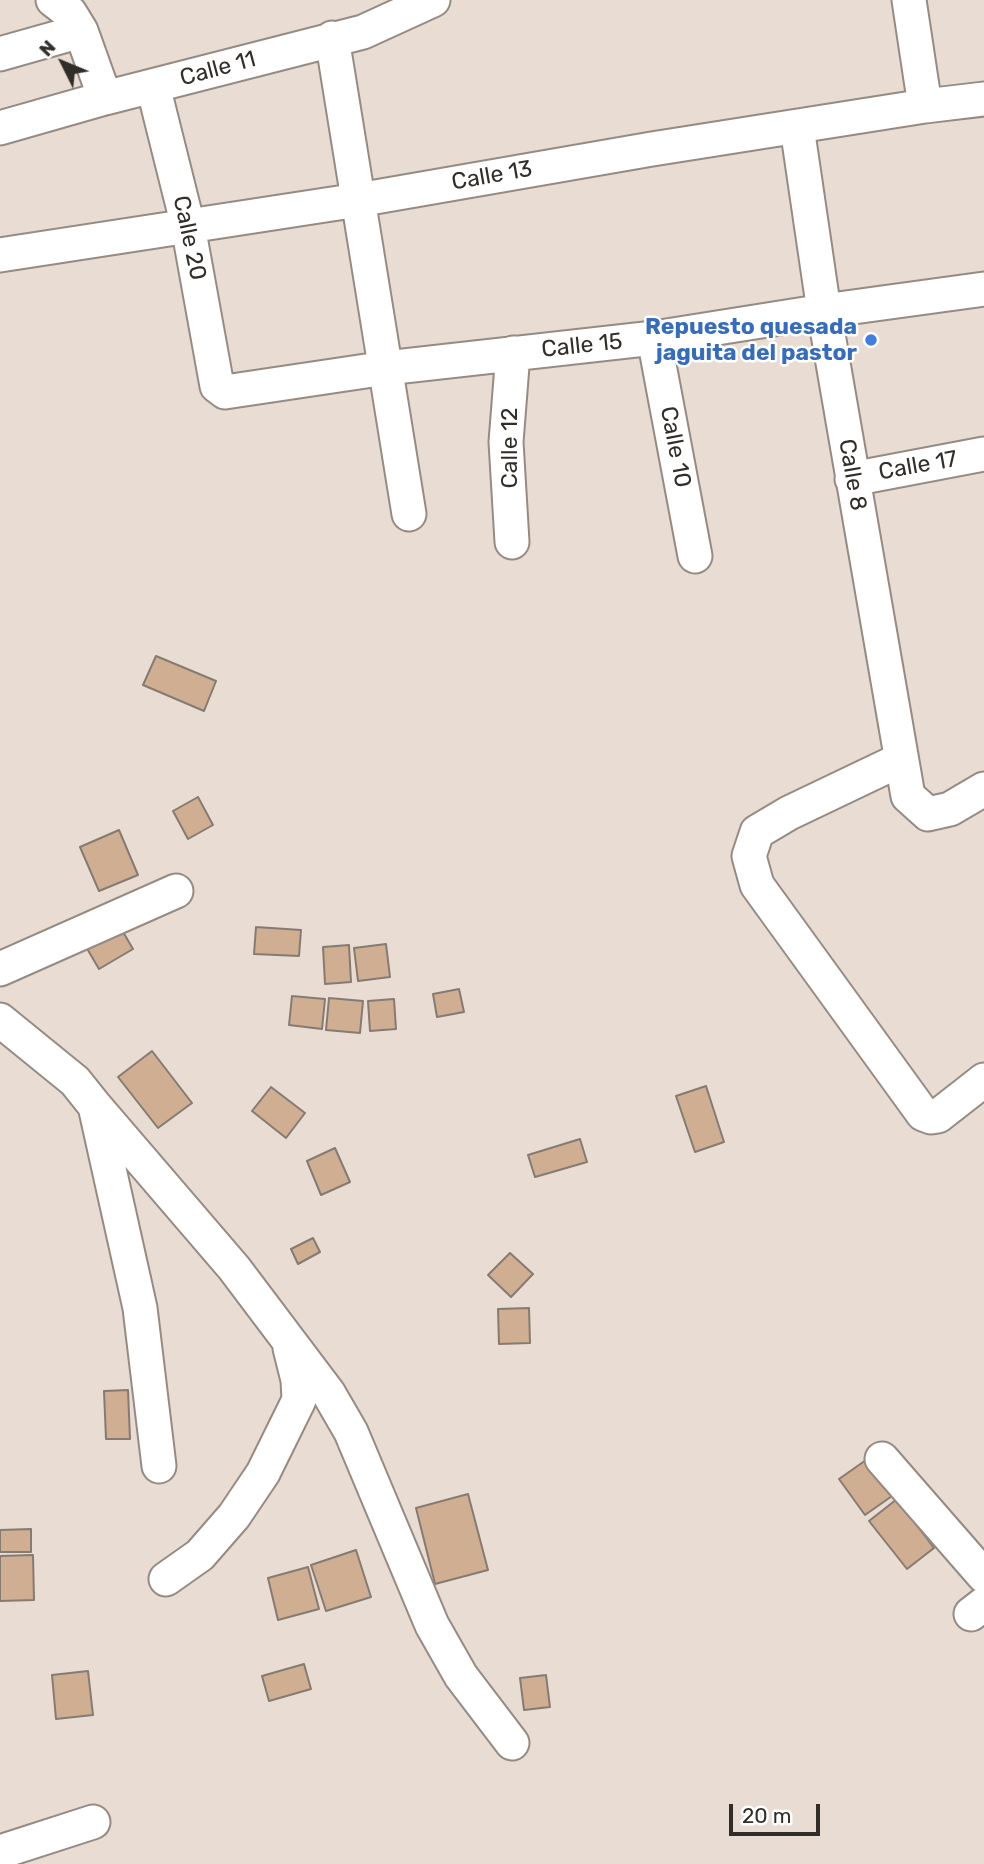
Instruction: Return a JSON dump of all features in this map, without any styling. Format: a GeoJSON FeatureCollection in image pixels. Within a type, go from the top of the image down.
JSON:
{"type":"FeatureCollection","features":[{"type":"Feature","properties":{"kind":"street"},"geometry":{"type":"LineString","coordinates":[[52,0],[70,13],[81,31],[105,98]]}},
{"type":"Feature","properties":{"kind":"street","name":"Calle 11"},"geometry":{"type":"LineString","coordinates":[[0,128],[105,98],[363,32],[432,0]]}},
{"type":"Feature","properties":{"kind":"street"},"geometry":{"type":"LineString","coordinates":[[909,0],[925,106]]}},
{"type":"Feature","properties":{"kind":"street"},"geometry":{"type":"LineString","coordinates":[[0,54],[81,31]]}},
{"type":"Feature","properties":{"kind":"street"},"geometry":{"type":"LineString","coordinates":[[332,38],[409,514]]}},
{"type":"Feature","properties":{"kind":"street","name":"Calle 20"},"geometry":{"type":"LineString","coordinates":[[153,86],[188,226],[217,386],[220,390]]}},
{"type":"Feature","properties":{"kind":"street","name":"Calle 13"},"geometry":{"type":"LineString","coordinates":[[0,255],[358,200],[652,149],[984,99]]}},
{"type":"Feature","properties":{"kind":"street","name":"Calle 8"},"geometry":{"type":"LineString","coordinates":[[797,127],[824,311],[908,796],[928,814],[950,809],[984,789]]}},
{"type":"Feature","properties":{"kind":"street","name":"Calle 15"},"geometry":{"type":"LineString","coordinates":[[220,390],[225,392],[386,368],[654,338],[984,289]]}},
{"type":"Feature","properties":{"kind":"street","name":"Calle 10"},"geometry":{"type":"LineString","coordinates":[[654,338],[695,555]]}},
{"type":"Feature","properties":{"kind":"street","name":"Calle 12"},"geometry":{"type":"LineString","coordinates":[[512,542],[506,442],[513,354]]}},
{"type":"Feature","properties":{"kind":"street","name":"Calle 17"},"geometry":{"type":"LineString","coordinates":[[852,479],[984,454]]}},
{"type":"Feature","properties":{"kind":"street"},"geometry":{"type":"LineString","coordinates":[[900,760],[789,813],[757,832],[749,856],[757,885],[923,1114],[938,1116],[984,1080]]}},
{"type":"Feature","properties":{"kind":"street"},"geometry":{"type":"LineString","coordinates":[[0,969],[176,891]]}},
{"type":"Feature","properties":{"kind":"street"},"geometry":{"type":"LineString","coordinates":[[0,1020],[75,1081],[234,1268],[329,1394],[351,1432],[438,1636],[461,1676],[512,1743]]}},
{"type":"Feature","properties":{"kind":"street"},"geometry":{"type":"LineString","coordinates":[[95,1106],[141,1308],[159,1466]]}},
{"type":"Feature","properties":{"kind":"street"},"geometry":{"type":"LineString","coordinates":[[166,1579],[200,1555],[234,1516],[263,1474],[290,1422],[299,1400],[298,1380],[287,1336]]}},
{"type":"Feature","properties":{"kind":"street"},"geometry":{"type":"LineString","coordinates":[[882,1459],[984,1576]]}},
{"type":"Feature","properties":{"kind":"street"},"geometry":{"type":"LineString","coordinates":[[0,1852],[93,1822]]}},
{"type":"Feature","properties":{"kind":"building"},"geometry":{"type":"Polygon","coordinates":[[[156,656],[216,681],[204,711],[143,685],[156,656]]]}},
{"type":"Feature","properties":{"kind":"building"},"geometry":{"type":"Polygon","coordinates":[[[198,797],[213,825],[188,839],[173,811],[198,797]]]}},
{"type":"Feature","properties":{"kind":"building"},"geometry":{"type":"Polygon","coordinates":[[[119,830],[138,875],[99,891],[80,847],[119,830]]]}},
{"type":"Feature","properties":{"kind":"building"},"geometry":{"type":"Polygon","coordinates":[[[116,920],[133,949],[99,969],[82,940],[116,920]]]}},
{"type":"Feature","properties":{"kind":"building"},"geometry":{"type":"Polygon","coordinates":[[[256,927],[301,930],[299,956],[254,954],[256,927]]]}},
{"type":"Feature","properties":{"kind":"building"},"geometry":{"type":"Polygon","coordinates":[[[386,944],[390,977],[358,981],[354,948],[386,944]]]}},
{"type":"Feature","properties":{"kind":"building"},"geometry":{"type":"Polygon","coordinates":[[[349,945],[351,982],[325,984],[323,947],[349,945]]]}},
{"type":"Feature","properties":{"kind":"building"},"geometry":{"type":"Polygon","coordinates":[[[459,989],[464,1012],[437,1017],[433,994],[459,989]]]}},
{"type":"Feature","properties":{"kind":"building"},"geometry":{"type":"Polygon","coordinates":[[[292,996],[325,999],[322,1029],[289,1025],[292,996]]]}},
{"type":"Feature","properties":{"kind":"building"},"geometry":{"type":"Polygon","coordinates":[[[329,998],[363,1001],[360,1033],[326,1030],[329,998]]]}},
{"type":"Feature","properties":{"kind":"building"},"geometry":{"type":"Polygon","coordinates":[[[394,999],[396,1029],[370,1031],[368,1001],[394,999]]]}},
{"type":"Feature","properties":{"kind":"building"},"geometry":{"type":"Polygon","coordinates":[[[152,1051],[192,1103],[158,1128],[118,1077],[152,1051]]]}},
{"type":"Feature","properties":{"kind":"building"},"geometry":{"type":"Polygon","coordinates":[[[706,1086],[724,1142],[695,1152],[676,1096],[706,1086]]]}},
{"type":"Feature","properties":{"kind":"building"},"geometry":{"type":"Polygon","coordinates":[[[271,1087],[305,1113],[286,1138],[252,1111],[271,1087]]]}},
{"type":"Feature","properties":{"kind":"building"},"geometry":{"type":"Polygon","coordinates":[[[580,1139],[587,1162],[535,1177],[528,1155],[580,1139]]]}},
{"type":"Feature","properties":{"kind":"building"},"geometry":{"type":"Polygon","coordinates":[[[335,1148],[350,1182],[321,1195],[307,1161],[335,1148]]]}},
{"type":"Feature","properties":{"kind":"building"},"geometry":{"type":"Polygon","coordinates":[[[313,1238],[320,1252],[298,1264],[291,1249],[313,1238]]]}},
{"type":"Feature","properties":{"kind":"building"},"geometry":{"type":"Polygon","coordinates":[[[510,1253],[533,1274],[511,1297],[488,1275],[510,1253]]]}},
{"type":"Feature","properties":{"kind":"building"},"geometry":{"type":"Polygon","coordinates":[[[529,1308],[530,1343],[499,1344],[498,1309],[529,1308]]]}},
{"type":"Feature","properties":{"kind":"building"},"geometry":{"type":"Polygon","coordinates":[[[128,1390],[130,1439],[106,1439],[104,1391],[128,1390]]]}},
{"type":"Feature","properties":{"kind":"building"},"geometry":{"type":"Polygon","coordinates":[[[866,1460],[892,1496],[865,1515],[839,1479],[866,1460]]]}},
{"type":"Feature","properties":{"kind":"building"},"geometry":{"type":"Polygon","coordinates":[[[468,1494],[488,1570],[435,1584],[416,1508],[468,1494]]]}},
{"type":"Feature","properties":{"kind":"building"},"geometry":{"type":"Polygon","coordinates":[[[897,1499],[934,1548],[907,1569],[869,1521],[897,1499]]]}},
{"type":"Feature","properties":{"kind":"building"},"geometry":{"type":"Polygon","coordinates":[[[31,1529],[31,1552],[0,1552],[0,1530],[31,1529]]]}},
{"type":"Feature","properties":{"kind":"building"},"geometry":{"type":"Polygon","coordinates":[[[356,1550],[371,1597],[326,1611],[311,1565],[356,1550]]]}},
{"type":"Feature","properties":{"kind":"building"},"geometry":{"type":"Polygon","coordinates":[[[33,1555],[34,1600],[0,1601],[0,1556],[33,1555]]]}},
{"type":"Feature","properties":{"kind":"building"},"geometry":{"type":"Polygon","coordinates":[[[308,1567],[319,1609],[278,1620],[268,1578],[308,1567]]]}},
{"type":"Feature","properties":{"kind":"building"},"geometry":{"type":"Polygon","coordinates":[[[304,1664],[311,1689],[269,1701],[262,1676],[304,1664]]]}},
{"type":"Feature","properties":{"kind":"building"},"geometry":{"type":"Polygon","coordinates":[[[88,1671],[93,1715],[56,1719],[52,1675],[88,1671]]]}},
{"type":"Feature","properties":{"kind":"building"},"geometry":{"type":"Polygon","coordinates":[[[546,1675],[550,1707],[524,1710],[520,1678],[546,1675]]]}},
{"type":"Feature","properties":{"kind":"place","name":"Repuesto quesada jaguita del pastor"},"geometry":{"type":"Point","coordinates":[871,340]}}]}
